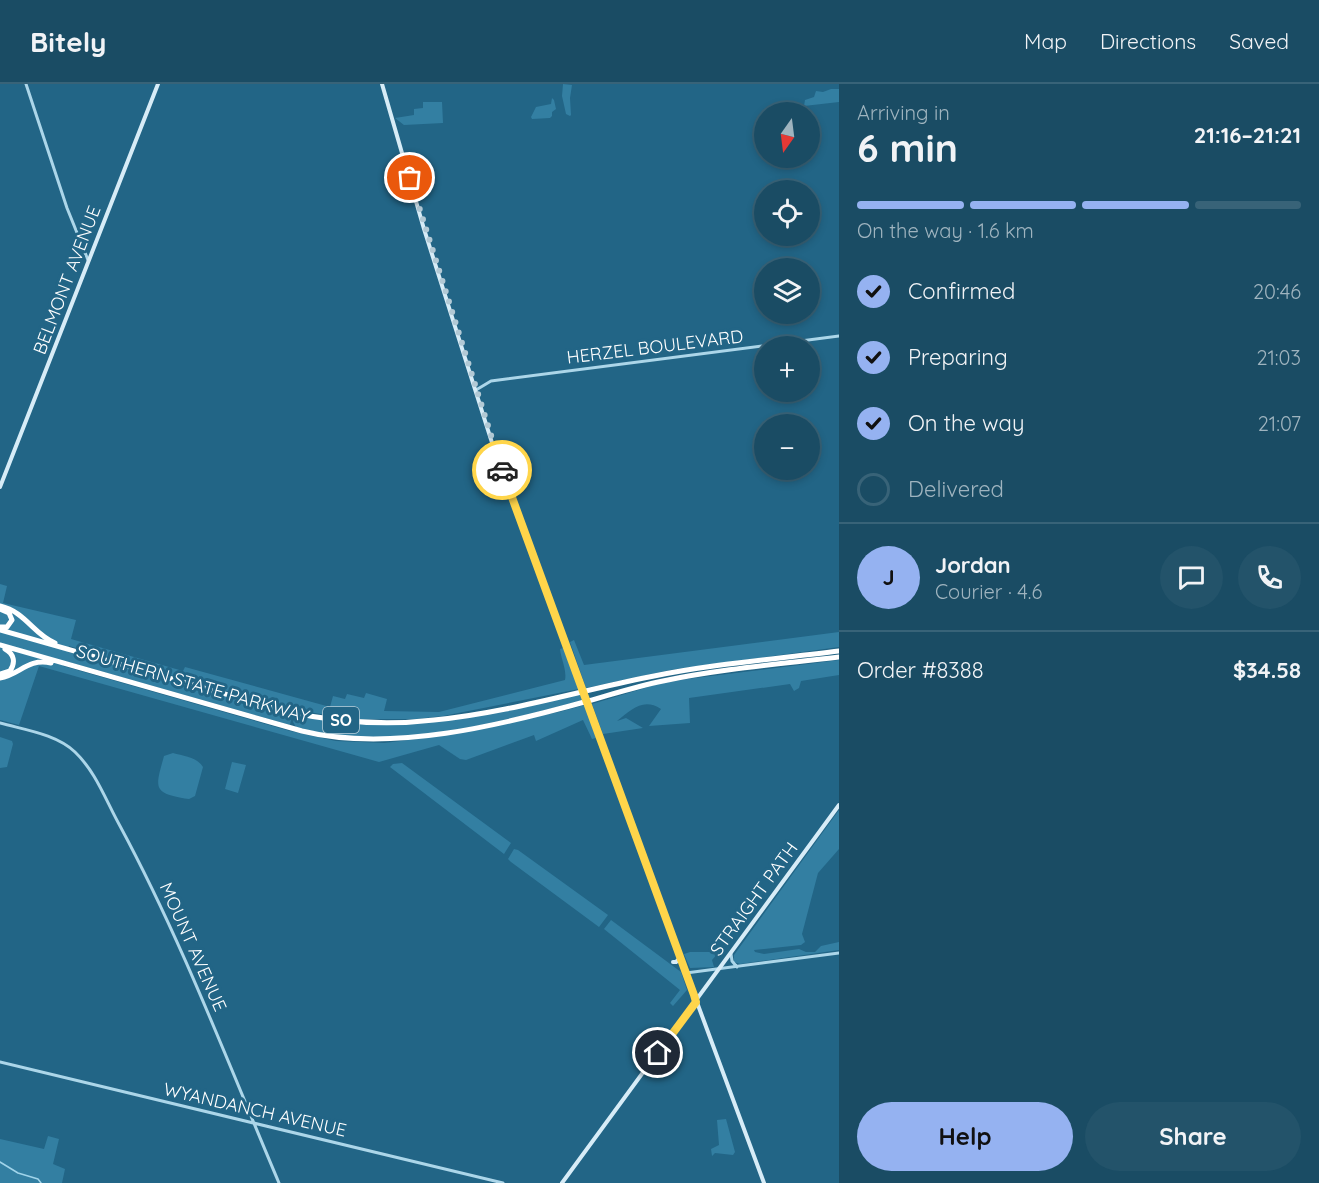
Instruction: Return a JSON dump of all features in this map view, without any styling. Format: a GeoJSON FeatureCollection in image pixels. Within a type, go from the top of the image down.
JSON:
{"type":"FeatureCollection","features":[{"type":"Feature","properties":{"kind":"highway"},"geometry":{"type":"LineString","coordinates":[[0,608],[8,612],[12,619],[9,626],[0,629]]}},
{"type":"Feature","properties":{"kind":"highway"},"geometry":{"type":"LineString","coordinates":[[0,608],[17,612],[47,639],[75,651]]}},
{"type":"Feature","properties":{"kind":"highway","name":"SOUTHERN STATE PARKWAY"},"geometry":{"type":"LineString","coordinates":[[0,629],[292,713],[349,721],[392,723],[460,717],[660,675],[839,651]]}},
{"type":"Feature","properties":{"kind":"highway"},"geometry":{"type":"LineString","coordinates":[[0,645],[10,653],[14,661],[10,670],[0,676]]}},
{"type":"Feature","properties":{"kind":"highway","name":"SOUTHERN STATE PARKWAY"},"geometry":{"type":"LineString","coordinates":[[0,645],[309,733],[337,738],[373,740],[415,737],[502,722],[673,679],[839,657]]}},
{"type":"Feature","properties":{"kind":"highway"},"geometry":{"type":"LineString","coordinates":[[0,676],[8,676],[38,661],[71,665]]}},
{"type":"Feature","properties":{"kind":"main road","name":"BELMONT AVENUE"},"geometry":{"type":"LineString","coordinates":[[0,487],[158,84]]}},
{"type":"Feature","properties":{"kind":"main road"},"geometry":{"type":"LineString","coordinates":[[382,84],[424,229],[497,455],[764,1183]]}},
{"type":"Feature","properties":{"kind":"main road","name":"STRAIGHT PATH"},"geometry":{"type":"LineString","coordinates":[[562,1183],[839,805]]}},
{"type":"Feature","properties":{"kind":"main road"},"geometry":{"type":"LineString","coordinates":[[673,962],[679,960],[680,957]]}},
{"type":"Feature","properties":{"kind":"street"},"geometry":{"type":"LineString","coordinates":[[26,84],[68,213],[89,261]]}},
{"type":"Feature","properties":{"kind":"street","name":"HERZEL BOULEVARD"},"geometry":{"type":"LineString","coordinates":[[476,390],[491,381],[839,336]]}},
{"type":"Feature","properties":{"kind":"street","name":"MOUNT AVENUE"},"geometry":{"type":"LineString","coordinates":[[0,723],[56,739],[73,750],[87,766],[141,864],[189,966],[279,1183]]}},
{"type":"Feature","properties":{"kind":"street"},"geometry":{"type":"LineString","coordinates":[[686,973],[839,953]]}},
{"type":"Feature","properties":{"kind":"street"},"geometry":{"type":"LineString","coordinates":[[731,954],[732,961],[737,967]]}},
{"type":"Feature","properties":{"kind":"street","name":"WYANDANCH AVENUE"},"geometry":{"type":"LineString","coordinates":[[0,1062],[503,1183]]}},
{"type":"Feature","properties":{"kind":"shaded area"},"geometry":{"type":"Polygon","coordinates":[[[563,84],[572,85],[570,116],[566,114],[562,96],[563,84]]]}},
{"type":"Feature","properties":{"kind":"shaded area"},"geometry":{"type":"Polygon","coordinates":[[[839,89],[839,102],[820,104],[820,102],[805,102],[814,97],[816,91],[839,89]]]}},
{"type":"Feature","properties":{"kind":"shaded area"},"geometry":{"type":"Polygon","coordinates":[[[552,98],[556,109],[552,112],[552,116],[532,119],[536,107],[551,104],[552,98]]]}},
{"type":"Feature","properties":{"kind":"shaded area"},"geometry":{"type":"Polygon","coordinates":[[[423,102],[442,102],[443,123],[404,125],[395,118],[414,115],[414,109],[423,108],[423,102]]]}},
{"type":"Feature","properties":{"kind":"shaded area"},"geometry":{"type":"Polygon","coordinates":[[[0,584],[7,586],[3,603],[76,620],[71,639],[183,671],[185,667],[330,707],[333,696],[345,699],[347,694],[364,698],[366,693],[387,699],[384,711],[439,712],[565,680],[560,649],[563,648],[579,689],[443,716],[416,719],[355,719],[283,707],[69,646],[68,652],[292,715],[290,725],[65,661],[63,666],[290,731],[336,741],[384,743],[417,739],[585,705],[596,738],[592,739],[583,720],[536,741],[534,735],[466,760],[460,759],[439,745],[379,762],[39,666],[19,725],[0,720],[0,584]]]}},
{"type":"Feature","properties":{"kind":"shaded area"},"geometry":{"type":"Polygon","coordinates":[[[839,632],[839,647],[670,670],[586,688],[570,642],[574,640],[584,665],[839,632]]]}},
{"type":"Feature","properties":{"kind":"shaded area"},"geometry":{"type":"Polygon","coordinates":[[[839,660],[839,675],[801,681],[799,688],[794,691],[790,684],[689,698],[690,723],[649,726],[661,709],[648,704],[632,709],[617,721],[626,718],[643,728],[603,734],[592,704],[658,684],[839,660]]]}},
{"type":"Feature","properties":{"kind":"shaded area"},"geometry":{"type":"Polygon","coordinates":[[[581,694],[583,700],[513,718],[477,726],[404,736],[367,737],[331,734],[296,727],[293,722],[299,716],[367,725],[412,724],[581,694]]]}},
{"type":"Feature","properties":{"kind":"shaded area"},"geometry":{"type":"Polygon","coordinates":[[[0,737],[12,741],[13,744],[7,767],[0,768],[0,737]]]}},
{"type":"Feature","properties":{"kind":"shaded area"},"geometry":{"type":"Polygon","coordinates":[[[173,753],[194,759],[203,767],[195,796],[189,799],[168,794],[159,788],[159,776],[164,756],[173,753]]]}},
{"type":"Feature","properties":{"kind":"shaded area"},"geometry":{"type":"Polygon","coordinates":[[[232,762],[246,765],[238,793],[225,789],[232,762]]]}},
{"type":"Feature","properties":{"kind":"shaded area"},"geometry":{"type":"Polygon","coordinates":[[[402,763],[511,843],[504,854],[390,767],[393,764],[402,763]]]}},
{"type":"Feature","properties":{"kind":"shaded area"},"geometry":{"type":"Polygon","coordinates":[[[839,810],[839,849],[818,873],[802,934],[805,942],[801,945],[754,950],[764,954],[799,949],[815,952],[821,946],[839,942],[839,950],[740,964],[734,962],[734,955],[839,810]]]}},
{"type":"Feature","properties":{"kind":"shaded area"},"geometry":{"type":"Polygon","coordinates":[[[514,849],[608,915],[599,927],[511,862],[508,859],[514,849]]]}},
{"type":"Feature","properties":{"kind":"shaded area"},"geometry":{"type":"Polygon","coordinates":[[[611,920],[681,972],[687,990],[673,1006],[670,1003],[680,990],[604,929],[611,920]]]}},
{"type":"Feature","properties":{"kind":"shaded area"},"geometry":{"type":"Polygon","coordinates":[[[719,952],[712,960],[714,967],[690,968],[684,954],[719,952]]]}},
{"type":"Feature","properties":{"kind":"shaded area"},"geometry":{"type":"Polygon","coordinates":[[[726,1119],[735,1152],[733,1155],[715,1153],[712,1156],[711,1149],[719,1145],[717,1120],[726,1119]]]}},
{"type":"Feature","properties":{"kind":"shaded area"},"geometry":{"type":"Polygon","coordinates":[[[48,1136],[59,1139],[53,1164],[65,1169],[62,1183],[0,1183],[0,1139],[44,1149],[48,1136]]]}},
{"type":"Feature","properties":{"kind":"waterway"},"geometry":{"type":"LineString","coordinates":[[0,1162],[18,1173],[38,1179],[41,1183]]}},
{"type":"Feature","properties":{"kind":"way so far"},"geometry":{"type":"LineString","coordinates":[[410,178],[424,229],[502,470]]}},
{"type":"Feature","properties":{"kind":"route"},"geometry":{"type":"LineString","coordinates":[[502,470],[696,1002],[658,1053]]}}]}
